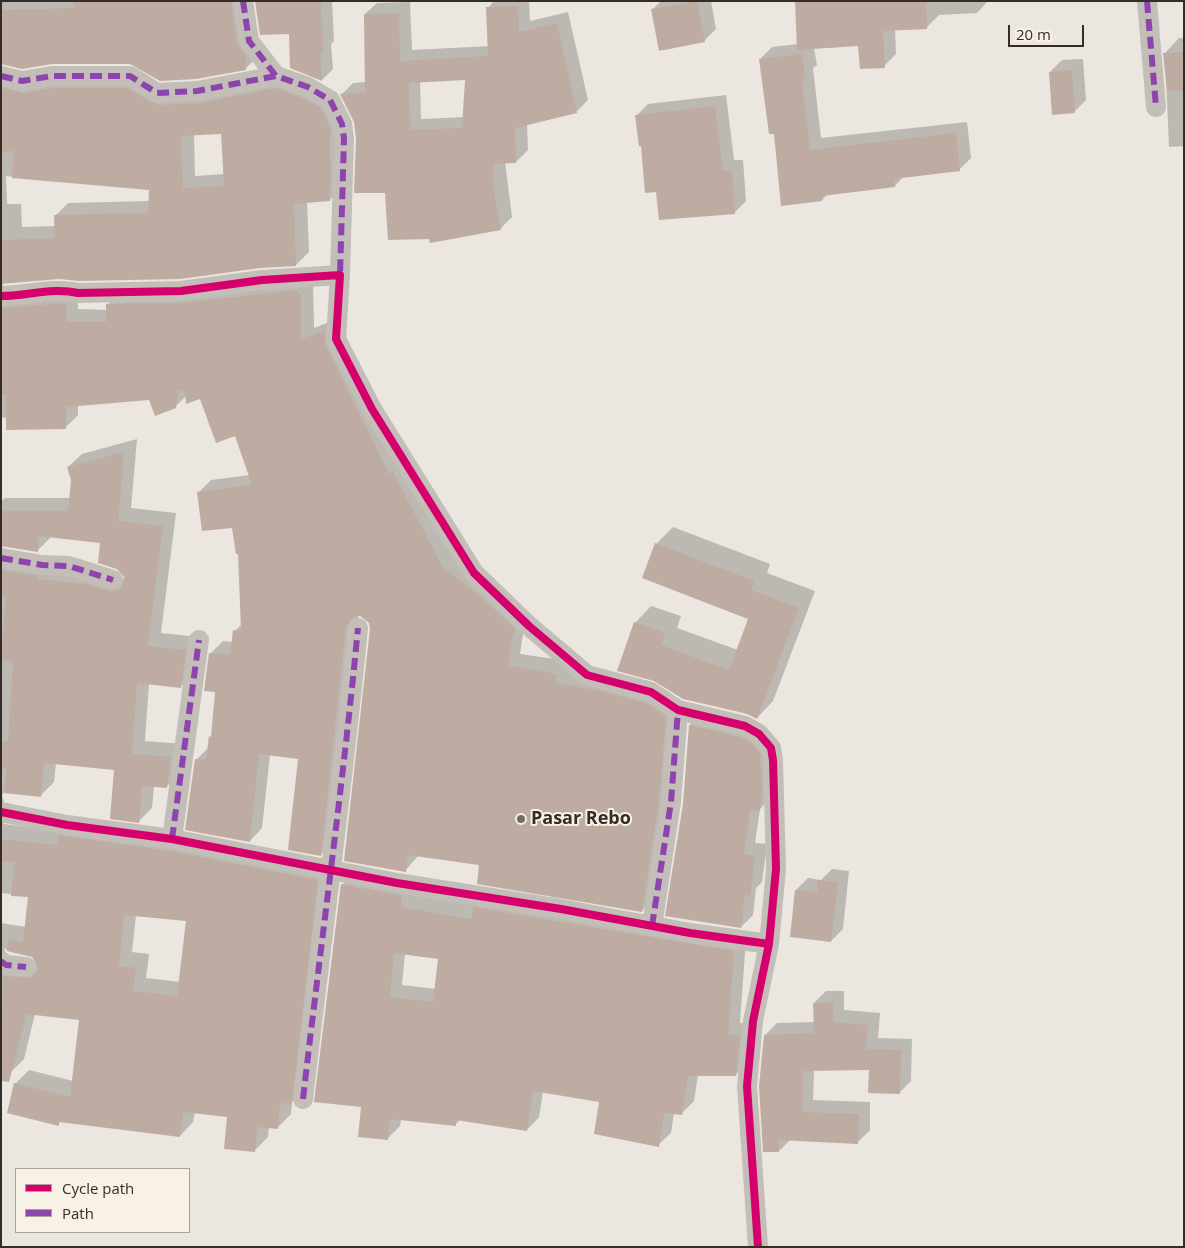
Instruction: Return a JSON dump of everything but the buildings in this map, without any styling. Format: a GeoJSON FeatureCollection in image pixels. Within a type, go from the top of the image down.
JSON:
{"type":"FeatureCollection","features":[{"type":"Feature","properties":{"kind":"street"},"geometry":{"type":"LineString","coordinates":[[243,1],[249,41],[276,76]]}},
{"type":"Feature","properties":{"kind":"street"},"geometry":{"type":"LineString","coordinates":[[1147,1],[1156,107]]}},
{"type":"Feature","properties":{"kind":"street"},"geometry":{"type":"LineString","coordinates":[[1,76],[22,81],[52,76],[130,76],[157,93],[197,91],[276,76],[308,87],[330,100],[342,124],[344,139],[340,276],[336,338],[372,409],[474,573],[529,626],[587,675],[651,692],[678,710],[745,726],[759,734],[771,748],[773,760],[776,869],[769,944],[753,1021],[747,1086],[758,1247]]}},
{"type":"Feature","properties":{"kind":"street"},"geometry":{"type":"LineString","coordinates":[[1,296],[21,296],[65,290],[78,293],[181,291],[262,280],[340,276]]}},
{"type":"Feature","properties":{"kind":"street"},"geometry":{"type":"LineString","coordinates":[[1,558],[42,565],[69,566],[114,580]]}},
{"type":"Feature","properties":{"kind":"street"},"geometry":{"type":"LineString","coordinates":[[303,1099],[329,869],[345,767],[358,628]]}},
{"type":"Feature","properties":{"kind":"street"},"geometry":{"type":"LineString","coordinates":[[172,839],[199,640]]}},
{"type":"Feature","properties":{"kind":"street"},"geometry":{"type":"LineString","coordinates":[[652,926],[671,802],[678,710]]}},
{"type":"Feature","properties":{"kind":"street"},"geometry":{"type":"LineString","coordinates":[[1,812],[67,825],[172,839],[397,883],[769,944]]}},
{"type":"Feature","properties":{"kind":"street"},"geometry":{"type":"LineString","coordinates":[[1,961],[6,966],[26,966]]}},
{"type":"Feature","properties":{"kind":"marked path"},"geometry":{"type":"LineString","coordinates":[[243,1],[249,41],[276,76]]}},
{"type":"Feature","properties":{"kind":"marked path"},"geometry":{"type":"LineString","coordinates":[[1147,1],[1156,107]]}},
{"type":"Feature","properties":{"kind":"marked path"},"geometry":{"type":"LineString","coordinates":[[1,76],[22,81],[52,76],[130,76],[157,93],[197,91],[276,76],[308,87],[330,100],[342,124],[344,139],[340,275]]}},
{"type":"Feature","properties":{"kind":"marked path"},"geometry":{"type":"LineString","coordinates":[[1,558],[42,565],[69,566],[113,580]]}},
{"type":"Feature","properties":{"kind":"marked path"},"geometry":{"type":"LineString","coordinates":[[303,1099],[339,805],[358,628]]}},
{"type":"Feature","properties":{"kind":"marked path"},"geometry":{"type":"LineString","coordinates":[[172,839],[199,640]]}},
{"type":"Feature","properties":{"kind":"marked path"},"geometry":{"type":"LineString","coordinates":[[652,926],[671,802],[678,710]]}},
{"type":"Feature","properties":{"kind":"marked path"},"geometry":{"type":"LineString","coordinates":[[1,961],[6,965],[26,967]]}},
{"type":"Feature","properties":{"kind":"cycle path"},"geometry":{"type":"LineString","coordinates":[[1,296],[50,291],[78,293],[181,291],[262,280],[340,275],[336,339],[372,409],[474,573],[529,626],[587,675],[651,692],[678,710],[745,726],[759,734],[771,748],[773,760],[776,869],[769,944],[753,1021],[747,1086],[758,1247]]}},
{"type":"Feature","properties":{"kind":"cycle path"},"geometry":{"type":"LineString","coordinates":[[1,812],[67,825],[172,839],[397,883],[561,909],[690,933],[769,944]]}},
{"type":"Feature","properties":{"kind":"place","name":"Pasar Rebo"},"geometry":{"type":"Point","coordinates":[521,819]}}]}
